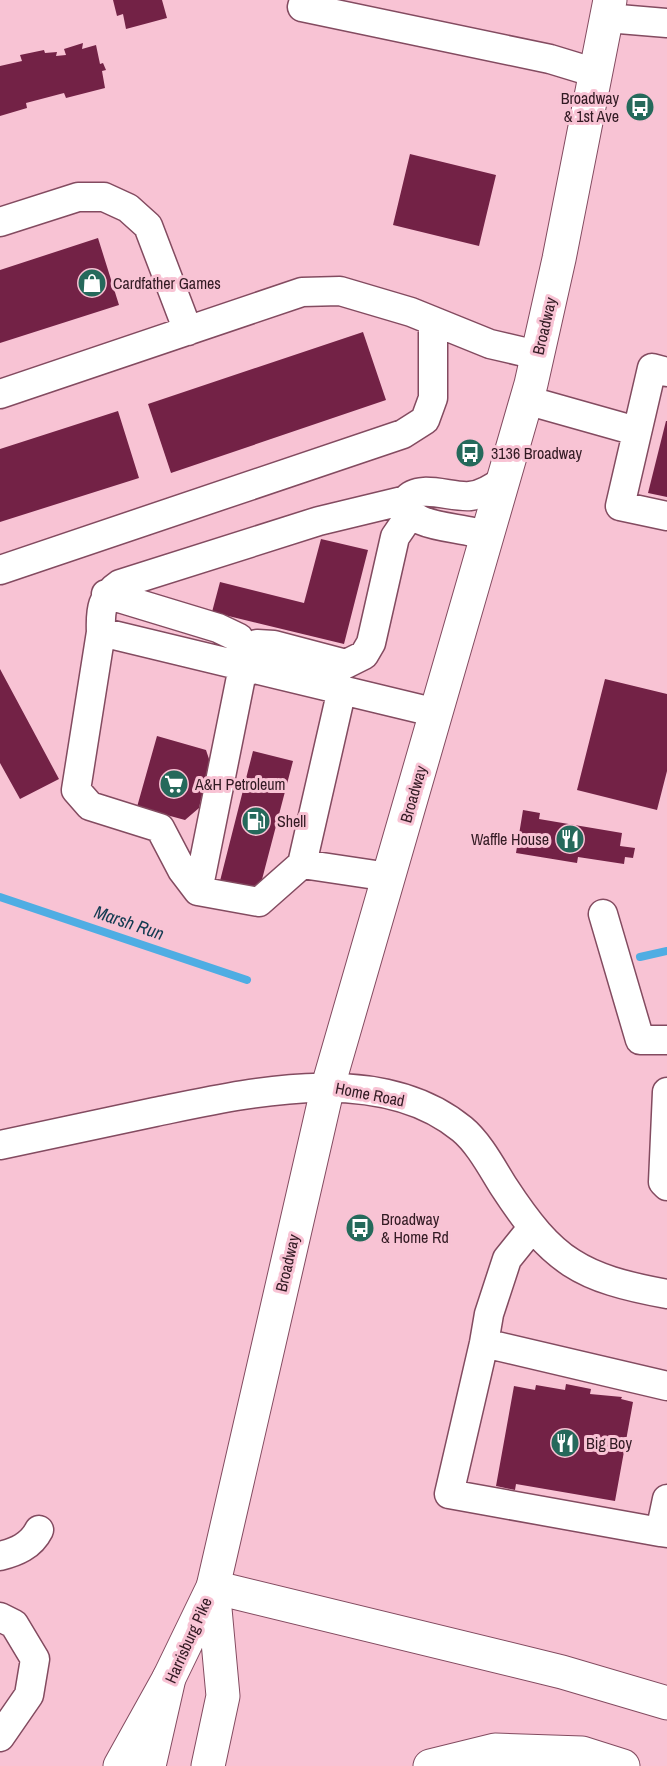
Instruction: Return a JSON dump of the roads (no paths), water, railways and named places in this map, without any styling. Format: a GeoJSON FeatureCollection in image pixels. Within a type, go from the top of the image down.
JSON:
{"type":"FeatureCollection","features":[{"type":"Feature","properties":{"kind":"main road","name":"Broadway"},"geometry":{"type":"LineString","coordinates":[[213,1587],[328,1086],[526,400],[559,259],[609,9]]}},
{"type":"Feature","properties":{"kind":"main road","name":"Harrisburg Pike"},"geometry":{"type":"LineString","coordinates":[[149,1766],[169,1678],[213,1587]]}},
{"type":"Feature","properties":{"kind":"main road","name":"Harrisburg Pike"},"geometry":{"type":"LineString","coordinates":[[208,1766],[223,1696],[213,1587]]}},
{"type":"Feature","properties":{"kind":"main road"},"geometry":{"type":"LineString","coordinates":[[213,1587],[562,1672],[667,1703]]}},
{"type":"Feature","properties":{"kind":"main road"},"geometry":{"type":"LineString","coordinates":[[120,1766],[169,1678]]}},
{"type":"Feature","properties":{"kind":"main road"},"geometry":{"type":"LineString","coordinates":[[430,1766],[495,1750],[582,1753],[623,1766]]}},
{"type":"Feature","properties":{"kind":"street"},"geometry":{"type":"LineString","coordinates":[[304,0],[302,7],[550,59],[596,73]]}},
{"type":"Feature","properties":{"kind":"street"},"geometry":{"type":"LineString","coordinates":[[609,9],[667,23]]}},
{"type":"Feature","properties":{"kind":"street"},"geometry":{"type":"LineString","coordinates":[[0,222],[78,197],[104,197],[128,208],[148,226],[188,331]]}},
{"type":"Feature","properties":{"kind":"street"},"geometry":{"type":"LineString","coordinates":[[0,394],[302,292],[340,291],[433,321],[490,344],[537,355]]}},
{"type":"Feature","properties":{"kind":"street"},"geometry":{"type":"LineString","coordinates":[[0,570],[403,434],[426,420],[433,398],[433,321]]}},
{"type":"Feature","properties":{"kind":"street"},"geometry":{"type":"LineString","coordinates":[[667,372],[652,368],[620,506],[667,516]]}},
{"type":"Feature","properties":{"kind":"street"},"geometry":{"type":"LineString","coordinates":[[526,400],[636,430]]}},
{"type":"Feature","properties":{"kind":"street"},"geometry":{"type":"LineString","coordinates":[[198,891],[245,660],[257,644],[274,645],[346,664],[364,654],[371,643],[395,537],[408,507],[422,491],[453,496],[472,496],[493,488],[504,480]]}},
{"type":"Feature","properties":{"kind":"street"},"geometry":{"type":"LineString","coordinates":[[342,689],[302,864],[259,902],[198,891],[182,870],[160,828],[90,806],[76,790],[101,632],[100,613],[106,594],[120,584],[319,521],[408,507],[445,528],[473,531],[487,537]]}},
{"type":"Feature","properties":{"kind":"street"},"geometry":{"type":"LineString","coordinates":[[106,594],[218,628],[239,638],[245,660]]}},
{"type":"Feature","properties":{"kind":"street"},"geometry":{"type":"LineString","coordinates":[[101,632],[245,660],[342,689],[437,713]]}},
{"type":"Feature","properties":{"kind":"street"},"geometry":{"type":"LineString","coordinates":[[302,864],[388,878]]}},
{"type":"Feature","properties":{"kind":"street"},"geometry":{"type":"LineString","coordinates":[[603,914],[640,1040],[667,1040]]}},
{"type":"Feature","properties":{"kind":"street","name":"Home Road"},"geometry":{"type":"LineString","coordinates":[[0,1145],[257,1091],[328,1086],[400,1097],[429,1108],[462,1129],[532,1228],[563,1258],[592,1275],[620,1285],[667,1294]]}},
{"type":"Feature","properties":{"kind":"street"},"geometry":{"type":"LineString","coordinates":[[667,1092],[663,1182],[667,1186]]}},
{"type":"Feature","properties":{"kind":"street"},"geometry":{"type":"LineString","coordinates":[[532,1228],[507,1259],[489,1314],[449,1494],[664,1532],[667,1499]]}},
{"type":"Feature","properties":{"kind":"street"},"geometry":{"type":"LineString","coordinates":[[484,1343],[667,1386]]}},
{"type":"Feature","properties":{"kind":"street"},"geometry":{"type":"LineString","coordinates":[[0,1556],[15,1552],[34,1540],[39,1530]]}},
{"type":"Feature","properties":{"kind":"street"},"geometry":{"type":"LineString","coordinates":[[0,1737],[29,1695],[35,1659],[5,1628]]}},
{"type":"Feature","properties":{"kind":"waterway","name":"Marsh Run"},"geometry":{"type":"LineString","coordinates":[[0,897],[247,980]]}},
{"type":"Feature","properties":{"kind":"waterway","name":"Marsh Run"},"geometry":{"type":"LineString","coordinates":[[640,957],[667,951]]}},
{"type":"Feature","properties":{"kind":"place","name":"Broadway & 1st Ave"},"geometry":{"type":"Point","coordinates":[640,107]}},
{"type":"Feature","properties":{"kind":"place","name":"Cardfather Games"},"geometry":{"type":"Point","coordinates":[92,283]}},
{"type":"Feature","properties":{"kind":"place","name":"3136 Broadway"},"geometry":{"type":"Point","coordinates":[470,453]}},
{"type":"Feature","properties":{"kind":"place","name":"A&H Petroleum"},"geometry":{"type":"Point","coordinates":[174,784]}},
{"type":"Feature","properties":{"kind":"place","name":"Shell"},"geometry":{"type":"Point","coordinates":[256,821]}},
{"type":"Feature","properties":{"kind":"place","name":"Waffle House"},"geometry":{"type":"Point","coordinates":[570,839]}},
{"type":"Feature","properties":{"kind":"place","name":"Broadway & Home Rd"},"geometry":{"type":"Point","coordinates":[360,1228]}},
{"type":"Feature","properties":{"kind":"place","name":"Big Boy"},"geometry":{"type":"Point","coordinates":[565,1443]}}]}
